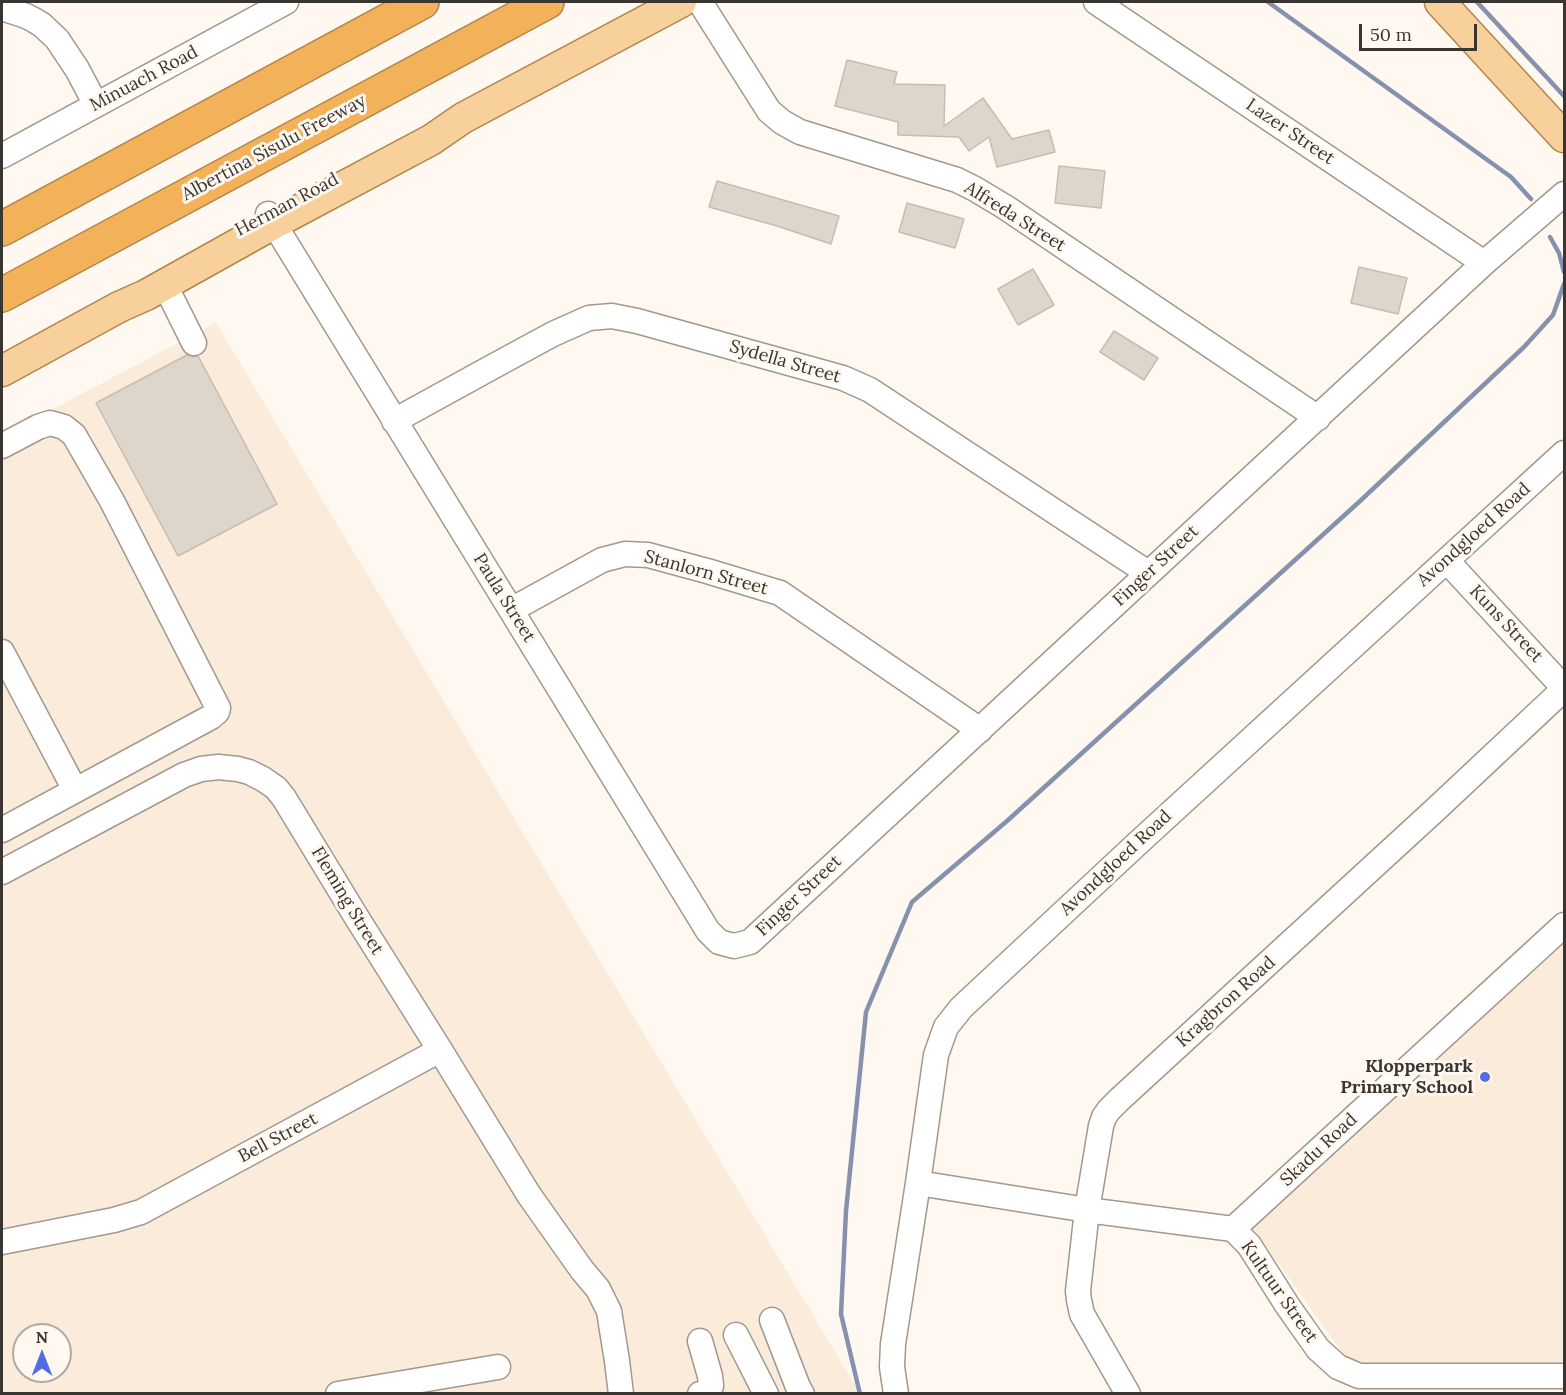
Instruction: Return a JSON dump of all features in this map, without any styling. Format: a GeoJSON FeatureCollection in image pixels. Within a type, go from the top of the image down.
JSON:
{"type":"FeatureCollection","features":[{"type":"Feature","properties":{"kind":"highway"},"geometry":{"type":"LineString","coordinates":[[2,229],[422,2]]}},
{"type":"Feature","properties":{"kind":"highway","name":"Albertina Sisulu Freeway"},"geometry":{"type":"LineString","coordinates":[[2,294],[547,2]]}},
{"type":"Feature","properties":{"kind":"main road","name":"Herman Road"},"geometry":{"type":"LineString","coordinates":[[2,371],[119,307],[165,285],[272,219],[426,131],[463,118],[681,2]]}},
{"type":"Feature","properties":{"kind":"main road"},"geometry":{"type":"LineString","coordinates":[[1440,2],[1564,137]]}},
{"type":"Feature","properties":{"kind":"main road","name":"Herman Road"},"geometry":{"type":"LineString","coordinates":[[119,307],[139,286],[272,219]]}},
{"type":"Feature","properties":{"kind":"street","name":"Minuach Road"},"geometry":{"type":"LineString","coordinates":[[2,156],[286,2]]}},
{"type":"Feature","properties":{"kind":"street","name":"Alfreda Street"},"geometry":{"type":"LineString","coordinates":[[700,2],[770,111],[782,122],[800,132],[957,180],[975,189],[1318,418]]}},
{"type":"Feature","properties":{"kind":"street","name":"Lazer Street"},"geometry":{"type":"LineString","coordinates":[[1096,2],[1484,263]]}},
{"type":"Feature","properties":{"kind":"street"},"geometry":{"type":"LineString","coordinates":[[2,8],[26,16],[50,31],[77,69],[96,105]]}},
{"type":"Feature","properties":{"kind":"street","name":"Finger Street"},"geometry":{"type":"LineString","coordinates":[[750,942],[1484,263],[1564,194]]}},
{"type":"Feature","properties":{"kind":"street","name":"Paula Street"},"geometry":{"type":"LineString","coordinates":[[272,219],[708,931],[719,942],[727,945],[734,946],[750,942]]}},
{"type":"Feature","properties":{"kind":"street"},"geometry":{"type":"LineString","coordinates":[[165,285],[195,343]]}},
{"type":"Feature","properties":{"kind":"street","name":"Sydella Street"},"geometry":{"type":"LineString","coordinates":[[394,421],[503,360],[589,318],[612,316],[637,321],[843,378],[860,385],[1148,573]]}},
{"type":"Feature","properties":{"kind":"street"},"geometry":{"type":"LineString","coordinates":[[2,446],[50,423],[59,424],[74,435],[112,501],[218,706],[217,712],[210,717],[2,830]]}},
{"type":"Feature","properties":{"kind":"street","name":"Avondgloed Road"},"geometry":{"type":"LineString","coordinates":[[896,1394],[892,1367],[893,1344],[936,1055],[946,1027],[961,1008],[1138,843],[1564,453]]}},
{"type":"Feature","properties":{"kind":"street","name":"Stanlorn Street"},"geometry":{"type":"LineString","coordinates":[[511,610],[602,560],[626,554],[648,555],[780,593],[980,730]]}},
{"type":"Feature","properties":{"kind":"street","name":"Kuns Street"},"geometry":{"type":"LineString","coordinates":[[1447,561],[1564,688]]}},
{"type":"Feature","properties":{"kind":"street"},"geometry":{"type":"LineString","coordinates":[[2,652],[75,789]]}},
{"type":"Feature","properties":{"kind":"street","name":"Kragbron Road"},"geometry":{"type":"LineString","coordinates":[[1128,1394],[1082,1314],[1078,1291],[1087,1210],[1101,1126],[1108,1110],[1564,688]]}},
{"type":"Feature","properties":{"kind":"street","name":"Fleming Street"},"geometry":{"type":"LineString","coordinates":[[2,872],[184,775],[201,769],[218,766],[249,772],[276,789],[285,798],[529,1195],[598,1289],[609,1311],[621,1394]]}},
{"type":"Feature","properties":{"kind":"street","name":"Skadu Road"},"geometry":{"type":"LineString","coordinates":[[1233,1229],[1564,925]]}},
{"type":"Feature","properties":{"kind":"street","name":"Bell Street"},"geometry":{"type":"LineString","coordinates":[[2,1242],[114,1220],[141,1212],[441,1050]]}},
{"type":"Feature","properties":{"kind":"street","name":"Kultuur Street"},"geometry":{"type":"LineString","coordinates":[[918,1183],[1087,1210],[1233,1229],[1249,1245],[1318,1349],[1338,1366],[1359,1376],[1564,1376]]}},
{"type":"Feature","properties":{"kind":"street"},"geometry":{"type":"LineString","coordinates":[[772,1320],[795,1391]]}},
{"type":"Feature","properties":{"kind":"street"},"geometry":{"type":"LineString","coordinates":[[736,1335],[766,1394]]}},
{"type":"Feature","properties":{"kind":"street"},"geometry":{"type":"LineString","coordinates":[[700,1341],[711,1386],[705,1393],[700,1394]]}},
{"type":"Feature","properties":{"kind":"street"},"geometry":{"type":"LineString","coordinates":[[338,1394],[498,1367]]}},
{"type":"Feature","properties":{"kind":"shaded area"},"geometry":{"type":"Polygon","coordinates":[[[216,323],[860,1393],[2,1394],[2,436],[216,323]]]}},
{"type":"Feature","properties":{"kind":"shaded area","name":"Klopperpark Primary School"},"geometry":{"type":"Polygon","coordinates":[[[1564,935],[1564,1378],[1359,1376],[1246,1218],[1564,935]]]}},
{"type":"Feature","properties":{"kind":"building"},"geometry":{"type":"Polygon","coordinates":[[[847,60],[897,72],[894,84],[945,85],[944,126],[983,98],[1012,139],[1049,130],[1055,152],[997,167],[989,137],[969,151],[959,137],[898,135],[898,122],[835,106],[847,60]]]}},
{"type":"Feature","properties":{"kind":"building"},"geometry":{"type":"Polygon","coordinates":[[[1059,166],[1105,171],[1101,208],[1055,203],[1059,166]]]}},
{"type":"Feature","properties":{"kind":"building"},"geometry":{"type":"Polygon","coordinates":[[[717,181],[839,216],[831,244],[709,207],[717,181]]]}},
{"type":"Feature","properties":{"kind":"building"},"geometry":{"type":"Polygon","coordinates":[[[907,203],[964,219],[955,248],[899,232],[907,203]]]}},
{"type":"Feature","properties":{"kind":"building"},"geometry":{"type":"Polygon","coordinates":[[[1359,267],[1407,278],[1398,314],[1351,303],[1359,267]]]}},
{"type":"Feature","properties":{"kind":"building"},"geometry":{"type":"Polygon","coordinates":[[[1033,269],[1054,305],[1018,325],[998,289],[1033,269]]]}},
{"type":"Feature","properties":{"kind":"building"},"geometry":{"type":"Polygon","coordinates":[[[1114,331],[1158,358],[1144,380],[1100,352],[1114,331]]]}},
{"type":"Feature","properties":{"kind":"building"},"geometry":{"type":"Polygon","coordinates":[[[187,355],[198,356],[277,504],[178,556],[96,403],[187,355]]]}},
{"type":"Feature","properties":{"kind":"waterway"},"geometry":{"type":"LineString","coordinates":[[1268,2],[1511,177],[1531,199]]}},
{"type":"Feature","properties":{"kind":"waterway"},"geometry":{"type":"LineString","coordinates":[[1477,2],[1564,96]]}},
{"type":"Feature","properties":{"kind":"waterway"},"geometry":{"type":"LineString","coordinates":[[1550,237],[1559,253],[1564,272]]}},
{"type":"Feature","properties":{"kind":"waterway"},"geometry":{"type":"LineString","coordinates":[[860,1394],[841,1314],[846,1211],[866,1012],[912,902],[1007,821],[1359,502],[1524,347],[1553,315],[1564,284]]}},
{"type":"Feature","properties":{"kind":"place","name":"Klopperpark Primary School"},"geometry":{"type":"Point","coordinates":[1485,1077]}}]}
